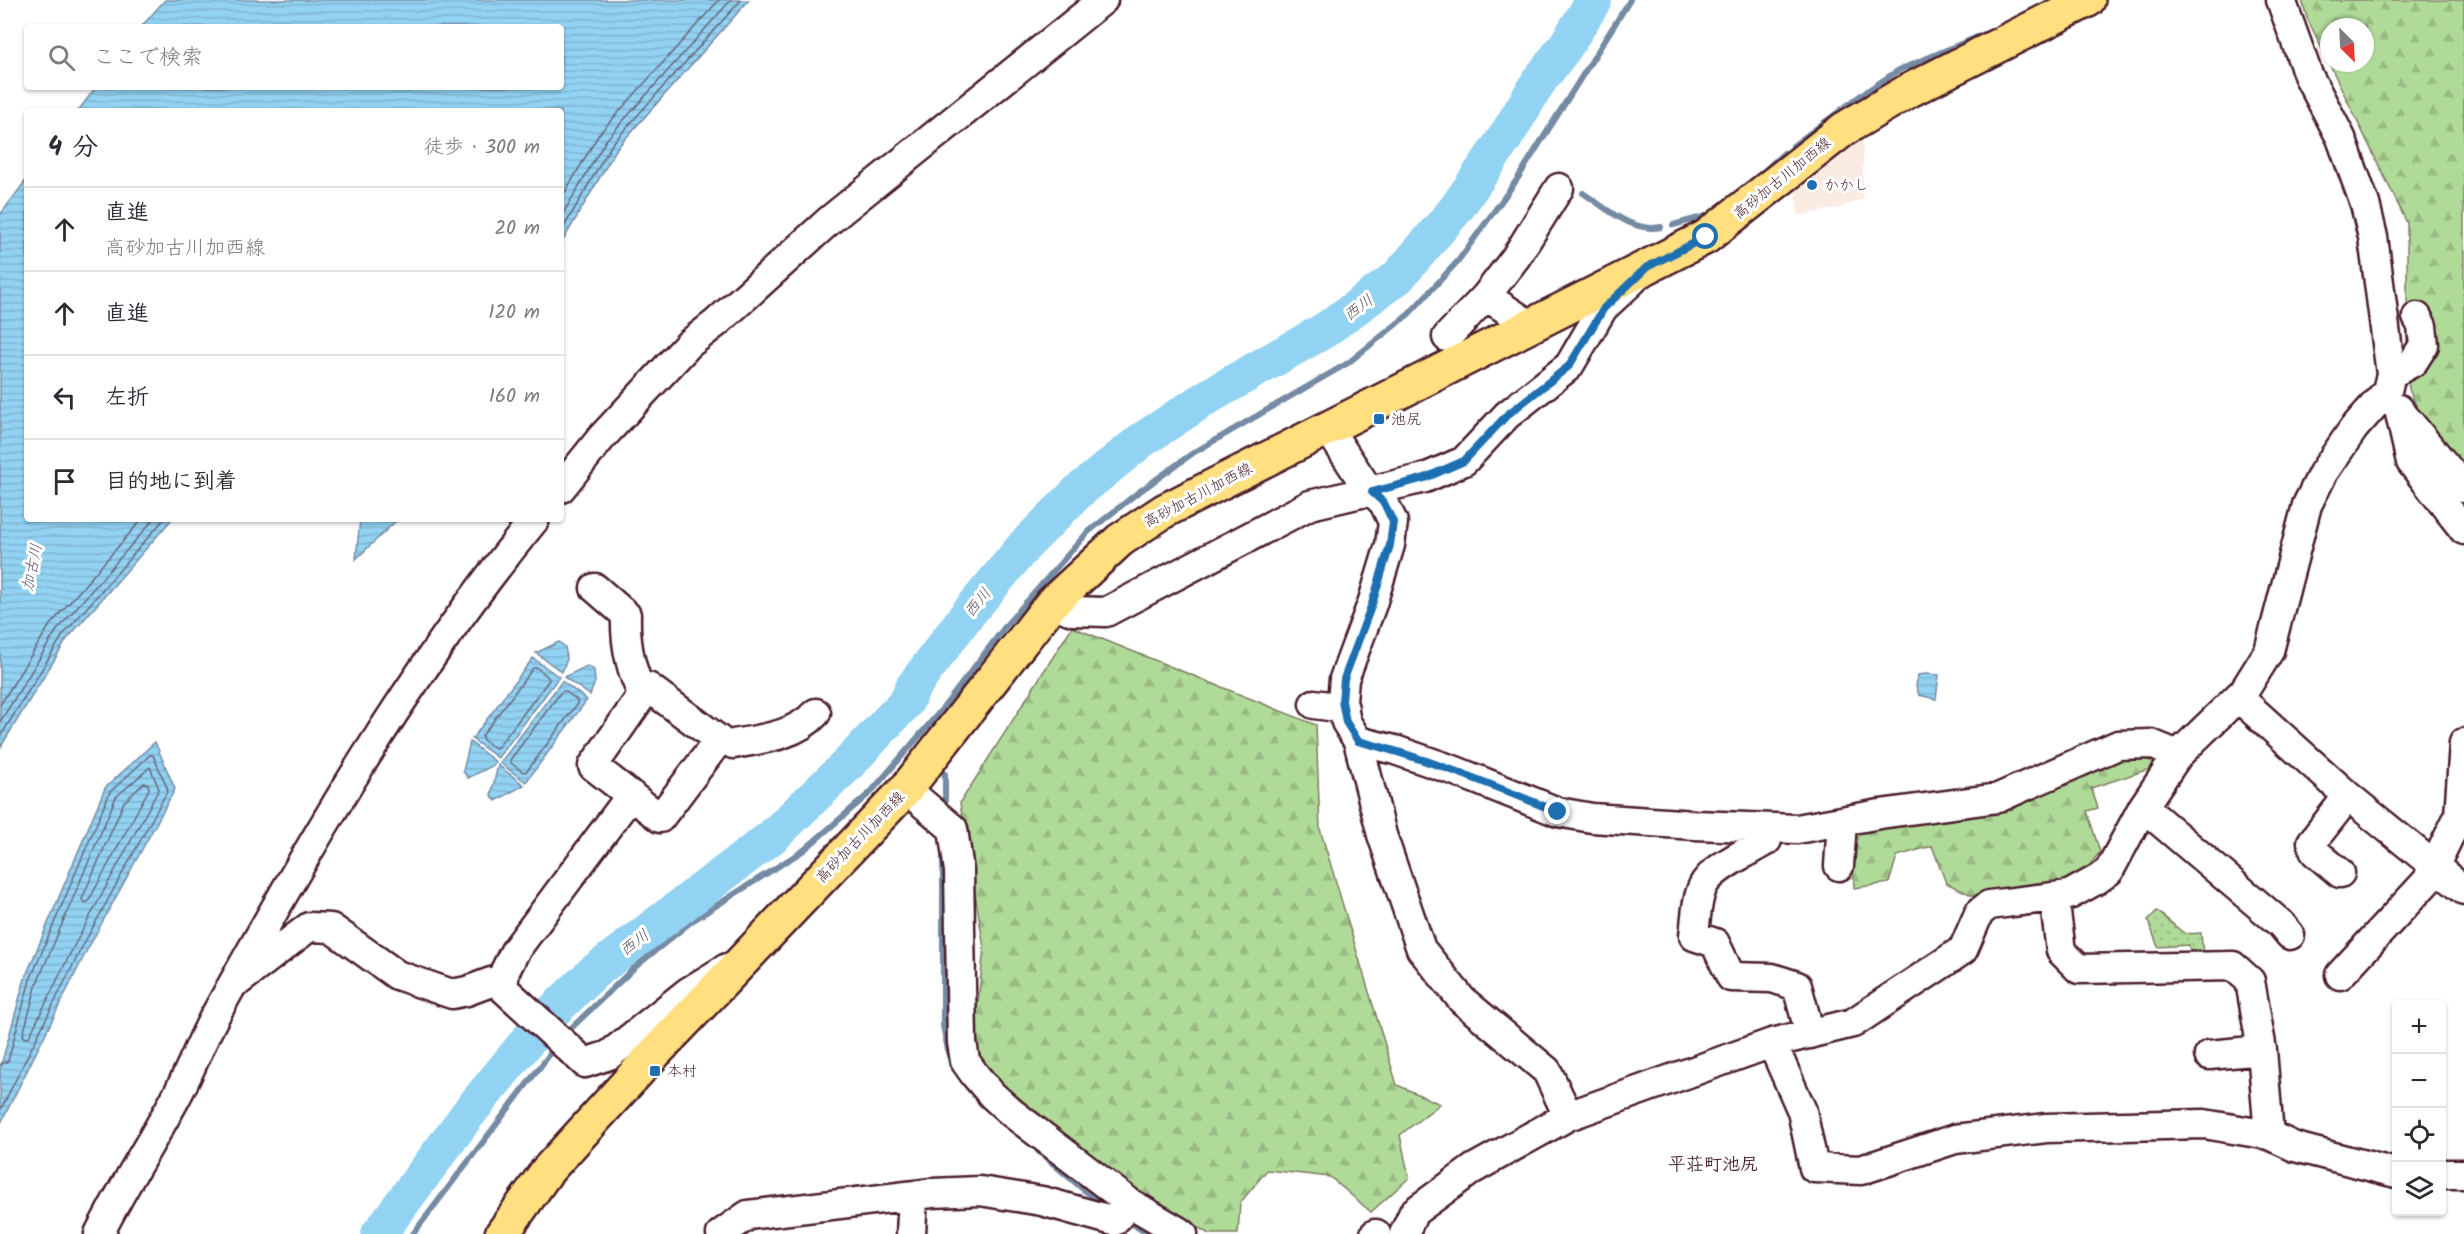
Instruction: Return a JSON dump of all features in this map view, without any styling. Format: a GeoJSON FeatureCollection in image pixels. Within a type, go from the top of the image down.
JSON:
{"type":"FeatureCollection","features":[{"type":"Feature","properties":{"kind":"main road","name":"高砂加古川加西線"},"geometry":{"type":"LineString","coordinates":[[502,1234],[547,1171],[747,955],[906,789],[1052,603],[1120,540],[1164,510],[1706,237],[1844,129],[1908,91],[2088,0]]}},
{"type":"Feature","properties":{"kind":"street"},"geometry":{"type":"LineString","coordinates":[[564,484],[602,437],[689,344],[716,323],[840,211],[1103,0]]}},
{"type":"Feature","properties":{"kind":"street"},"geometry":{"type":"LineString","coordinates":[[2281,0],[2308,75],[2341,138],[2365,204],[2373,237],[2393,392],[2411,462],[2445,500],[2464,530]]}},
{"type":"Feature","properties":{"kind":"street"},"geometry":{"type":"LineString","coordinates":[[1447,337],[1486,296],[1516,257],[1559,188]]}},
{"type":"Feature","properties":{"kind":"street"},"geometry":{"type":"LineString","coordinates":[[1052,603],[1072,611],[1106,612],[1310,506],[1425,478],[1464,461],[1507,415],[1569,366],[1604,308],[1647,267]]}},
{"type":"Feature","properties":{"kind":"street"},"geometry":{"type":"LineString","coordinates":[[1486,296],[1530,325]]}},
{"type":"Feature","properties":{"kind":"street"},"geometry":{"type":"LineString","coordinates":[[1404,1234],[1414,1212],[1473,1169],[1568,1116],[1772,1043],[1853,1023],[1963,950],[1979,913],[1989,905],[2068,895],[2084,888],[2109,871],[2143,807],[2178,755],[2244,691],[2269,651],[2311,497],[2323,473],[2354,428],[2393,392],[2424,345],[2422,326],[2417,317]]}},
{"type":"Feature","properties":{"kind":"street"},"geometry":{"type":"LineString","coordinates":[[1327,428],[1372,492],[1384,503],[1393,522],[1390,545],[1372,604],[1344,679],[1344,708],[1346,722],[1358,741],[1382,835],[1421,950],[1462,1000],[1547,1071],[1568,1116]]}},
{"type":"Feature","properties":{"kind":"street"},"geometry":{"type":"LineString","coordinates":[[99,1234],[176,1098],[216,1014],[234,985],[263,928],[367,753],[443,638],[533,522]]}},
{"type":"Feature","properties":{"kind":"street"},"geometry":{"type":"LineString","coordinates":[[595,588],[626,615],[636,629],[626,634],[633,674],[643,695]]}},
{"type":"Feature","properties":{"kind":"street"},"geometry":{"type":"LineString","coordinates":[[734,742],[648,687],[593,766],[660,818],[734,742],[785,728],[795,730],[806,724],[816,713]]}},
{"type":"Feature","properties":{"kind":"street"},"geometry":{"type":"LineString","coordinates":[[2238,697],[2348,796],[2464,890]]}},
{"type":"Feature","properties":{"kind":"street"},"geometry":{"type":"LineString","coordinates":[[1314,704],[1344,708]]}},
{"type":"Feature","properties":{"kind":"street"},"geometry":{"type":"LineString","coordinates":[[1358,741],[1395,750],[1453,770],[1558,812],[1770,839]]}},
{"type":"Feature","properties":{"kind":"street"},"geometry":{"type":"LineString","coordinates":[[2340,975],[2427,881],[2459,816],[2464,743]]}},
{"type":"Feature","properties":{"kind":"street"},"geometry":{"type":"LineString","coordinates":[[1810,1034],[1797,986],[1772,978],[1731,977],[1715,943],[1694,936],[1698,900],[1703,884],[1713,873],[1770,839],[1797,829],[1998,798],[2118,745],[2151,744],[2178,755]]}},
{"type":"Feature","properties":{"kind":"street"},"geometry":{"type":"LineString","coordinates":[[906,789],[953,829],[959,871],[962,1042],[965,1061],[992,1095],[1012,1113],[1130,1203],[1183,1234]]}},
{"type":"Feature","properties":{"kind":"street"},"geometry":{"type":"LineString","coordinates":[[234,985],[309,927],[331,928],[397,975],[452,994],[497,985],[515,951],[631,795]]}},
{"type":"Feature","properties":{"kind":"street"},"geometry":{"type":"LineString","coordinates":[[2340,873],[2315,852],[2312,842],[2348,796]]}},
{"type":"Feature","properties":{"kind":"street"},"geometry":{"type":"LineString","coordinates":[[2143,807],[2281,924],[2290,935]]}},
{"type":"Feature","properties":{"kind":"street"},"geometry":{"type":"LineString","coordinates":[[1839,866],[1842,821]]}},
{"type":"Feature","properties":{"kind":"street"},"geometry":{"type":"LineString","coordinates":[[2054,897],[2061,951],[2079,969],[2233,966],[2250,981],[2262,1050],[2269,1134]]}},
{"type":"Feature","properties":{"kind":"street"},"geometry":{"type":"LineString","coordinates":[[497,985],[585,1063],[609,1055],[688,992],[747,955]]}},
{"type":"Feature","properties":{"kind":"street"},"geometry":{"type":"LineString","coordinates":[[1772,1043],[1802,1111],[1814,1168],[1861,1170],[1955,1139],[2046,1128],[2204,1124],[2269,1134],[2295,1148],[2392,1172]]}},
{"type":"Feature","properties":{"kind":"street"},"geometry":{"type":"LineString","coordinates":[[2209,1055],[2262,1050]]}},
{"type":"Feature","properties":{"kind":"street"},"geometry":{"type":"LineString","coordinates":[[2446,1174],[2464,1174]]}},
{"type":"Feature","properties":{"kind":"street"},"geometry":{"type":"LineString","coordinates":[[721,1234],[748,1215],[913,1196],[980,1191],[1042,1201],[1078,1223],[1114,1221],[1130,1203]]}},
{"type":"Feature","properties":{"kind":"street"},"geometry":{"type":"LineString","coordinates":[[911,1234],[913,1196]]}},
{"type":"Feature","properties":{"kind":"shaded area"},"geometry":{"type":"Polygon","coordinates":[[[1863,136],[1863,199],[1842,207],[1798,216],[1795,186],[1863,136]]]}},
{"type":"Feature","properties":{"kind":"green space"},"geometry":{"type":"Polygon","coordinates":[[[2302,0],[2464,0],[2464,520],[2409,389],[2407,223],[2333,72],[2374,72],[2374,18],[2320,18],[2320,45],[2307,18],[2302,0]]]}},
{"type":"Feature","properties":{"kind":"green space"},"geometry":{"type":"Polygon","coordinates":[[[1072,627],[1316,725],[1320,829],[1397,1085],[1440,1104],[1400,1135],[1409,1178],[1371,1212],[1330,1177],[1267,1170],[1240,1203],[1238,1234],[1209,1234],[1144,1195],[986,1072],[974,1038],[984,948],[960,803],[1072,627]]]}},
{"type":"Feature","properties":{"kind":"green space"},"geometry":{"type":"Polygon","coordinates":[[[2138,749],[2161,757],[2159,766],[2091,788],[2098,808],[2087,811],[2100,852],[2079,878],[1980,899],[1946,883],[1932,846],[1897,856],[1889,883],[1854,888],[1851,826],[2138,749]]]}},
{"type":"Feature","properties":{"kind":"green space"},"geometry":{"type":"Polygon","coordinates":[[[2157,911],[2185,934],[2201,933],[2203,955],[2191,956],[2189,945],[2158,947],[2148,920],[2157,911]]]}},
{"type":"Feature","properties":{"kind":"water"},"geometry":{"type":"Polygon","coordinates":[[[165,0],[749,0],[617,148],[564,239],[564,108],[80,108],[94,90],[564,90],[564,24],[144,24],[165,0]]]}},
{"type":"Feature","properties":{"kind":"water","name":"加古川"},"geometry":{"type":"Polygon","coordinates":[[[24,183],[24,522],[169,522],[67,639],[0,748],[0,215],[24,183]]]}},
{"type":"Feature","properties":{"kind":"water"},"geometry":{"type":"Polygon","coordinates":[[[360,522],[395,522],[356,559],[360,522]]]}},
{"type":"Feature","properties":{"kind":"water"},"geometry":{"type":"Polygon","coordinates":[[[559,642],[565,647],[567,659],[562,672],[536,653],[559,642]]]}},
{"type":"Feature","properties":{"kind":"water"},"geometry":{"type":"Polygon","coordinates":[[[533,658],[559,677],[498,758],[472,739],[533,658]]]}},
{"type":"Feature","properties":{"kind":"water"},"geometry":{"type":"Polygon","coordinates":[[[587,666],[594,670],[595,682],[590,695],[564,677],[587,666]]]}},
{"type":"Feature","properties":{"kind":"water"},"geometry":{"type":"Polygon","coordinates":[[[1918,675],[1939,675],[1936,699],[1919,695],[1916,686],[1918,675]]]}},
{"type":"Feature","properties":{"kind":"water"},"geometry":{"type":"Polygon","coordinates":[[[562,681],[587,700],[526,782],[500,763],[562,681]]]}},
{"type":"Feature","properties":{"kind":"water"},"geometry":{"type":"Polygon","coordinates":[[[155,742],[175,789],[86,952],[0,1125],[0,1069],[25,978],[105,788],[155,742]]]}},
{"type":"Feature","properties":{"kind":"water"},"geometry":{"type":"Polygon","coordinates":[[[470,742],[496,762],[468,778],[463,771],[470,742]]]}},
{"type":"Feature","properties":{"kind":"water"},"geometry":{"type":"Polygon","coordinates":[[[498,765],[524,785],[496,801],[491,795],[498,765]]]}},
{"type":"Feature","properties":{"kind":"waterway","name":"西川"},"geometry":{"type":"LineString","coordinates":[[379,1234],[471,1110],[547,1017],[594,972],[773,836],[849,763],[906,702],[913,687],[966,616],[1025,545],[1079,491],[1142,440],[1206,398],[1325,330],[1398,277],[1456,209],[1594,0]]}},
{"type":"Feature","properties":{"kind":"waterway"},"geometry":{"type":"LineString","coordinates":[[564,1035],[634,968],[692,921],[804,850],[871,792],[943,708],[1007,624],[1087,533],[1193,453],[1348,363],[1409,314],[1458,261],[1516,181],[1630,0]]}},
{"type":"Feature","properties":{"kind":"waterway"},"geometry":{"type":"LineString","coordinates":[[1793,146],[1899,70],[1989,32]]}},
{"type":"Feature","properties":{"kind":"waterway"},"geometry":{"type":"LineString","coordinates":[[1762,173],[1784,153]]}},
{"type":"Feature","properties":{"kind":"waterway"},"geometry":{"type":"LineString","coordinates":[[1583,193],[1630,223],[1650,228],[1661,227]]}},
{"type":"Feature","properties":{"kind":"waterway"},"geometry":{"type":"LineString","coordinates":[[1673,225],[1710,215]]}},
{"type":"Feature","properties":{"kind":"waterway"},"geometry":{"type":"LineString","coordinates":[[945,774],[945,809]]}},
{"type":"Feature","properties":{"kind":"waterway"},"geometry":{"type":"LineString","coordinates":[[943,855],[943,1026],[951,1065],[958,1072]]}},
{"type":"Feature","properties":{"kind":"waterway"},"geometry":{"type":"LineString","coordinates":[[413,1234],[556,1046]]}},
{"type":"Feature","properties":{"kind":"waterway"},"geometry":{"type":"LineString","coordinates":[[1038,1151],[1084,1190],[1107,1206]]}},
{"type":"Feature","properties":{"kind":"waterway"},"geometry":{"type":"LineString","coordinates":[[1126,1219],[1147,1234]]}},
{"type":"Feature","properties":{"kind":"place","name":"かかし"},"geometry":{"type":"Point","coordinates":[1812,185]}},
{"type":"Feature","properties":{"kind":"place","name":"池尻"},"geometry":{"type":"Point","coordinates":[1379,419]}},
{"type":"Feature","properties":{"kind":"place","name":"本村"},"geometry":{"type":"Point","coordinates":[655,1071]}},
{"type":"Feature","properties":{"kind":"district","name":"平荘町池尻"},"geometry":{"type":"Point","coordinates":[1713,1164]}},
{"type":"Feature","properties":{"kind":"route"},"geometry":{"type":"LineString","coordinates":[[1558,812],[1453,770],[1395,750],[1358,741],[1346,722],[1342,701],[1344,679],[1372,604],[1390,545],[1393,522],[1384,503],[1372,492],[1425,478],[1464,461],[1507,415],[1569,366],[1604,308],[1647,267],[1706,237]]}}]}
